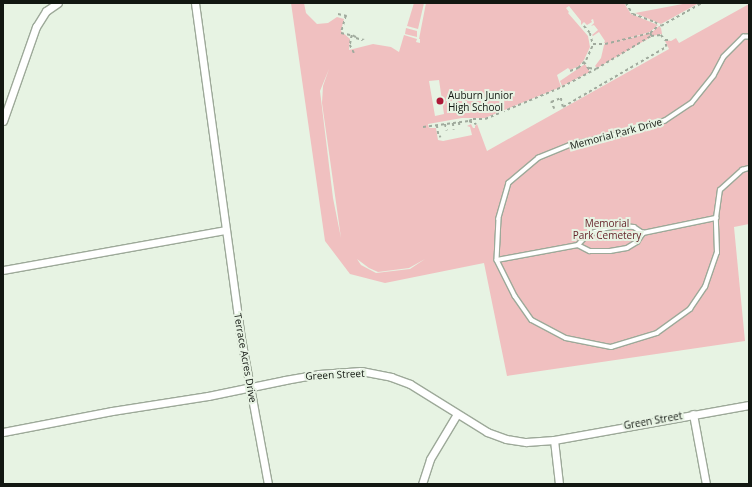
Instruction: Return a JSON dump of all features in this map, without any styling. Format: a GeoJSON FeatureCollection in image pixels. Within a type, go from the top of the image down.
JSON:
{"type":"FeatureCollection","features":[{"type":"Feature","properties":{"kind":"street"},"geometry":{"type":"LineString","coordinates":[[3,121],[36,27],[46,11],[58,3]]}},
{"type":"Feature","properties":{"kind":"street","name":"Terrace Acres Drive"},"geometry":{"type":"LineString","coordinates":[[195,3],[249,388],[268,484]]}},
{"type":"Feature","properties":{"kind":"street"},"geometry":{"type":"LineString","coordinates":[[3,270],[226,230]]}},
{"type":"Feature","properties":{"kind":"street","name":"Green Street"},"geometry":{"type":"LineString","coordinates":[[3,432],[319,374],[361,372],[391,377],[410,384],[487,432],[506,439],[526,442],[554,440],[749,405]]}},
{"type":"Feature","properties":{"kind":"street"},"geometry":{"type":"LineString","coordinates":[[422,484],[430,459],[457,414]]}},
{"type":"Feature","properties":{"kind":"street"},"geometry":{"type":"LineString","coordinates":[[693,414],[706,484]]}},
{"type":"Feature","properties":{"kind":"street"},"geometry":{"type":"LineString","coordinates":[[554,440],[559,484]]}},
{"type":"Feature","properties":{"kind":"lane","name":"Memorial Park Drive"},"geometry":{"type":"LineString","coordinates":[[749,37],[744,37],[724,57],[714,76],[692,103],[665,121],[614,136],[571,145],[539,158],[509,183],[499,219],[497,260],[515,296],[532,320],[566,338],[611,347],[656,333],[690,309],[705,287],[717,253],[716,218],[720,190],[742,170],[749,168]]}},
{"type":"Feature","properties":{"kind":"lane"},"geometry":{"type":"LineString","coordinates":[[578,245],[587,235],[606,228],[621,226],[634,227],[643,233],[716,218]]}},
{"type":"Feature","properties":{"kind":"lane"},"geometry":{"type":"LineString","coordinates":[[497,260],[578,245],[590,251],[610,251],[627,248],[638,242],[643,233]]}},
{"type":"Feature","properties":{"kind":"path"},"geometry":{"type":"LineString","coordinates":[[626,3],[633,14],[661,26],[702,3]]}},
{"type":"Feature","properties":{"kind":"path"},"geometry":{"type":"LineString","coordinates":[[338,14],[346,16],[341,33],[363,39]]}},
{"type":"Feature","properties":{"kind":"path"},"geometry":{"type":"LineString","coordinates":[[593,44],[605,44],[650,33],[659,25]]}},
{"type":"Feature","properties":{"kind":"path"},"geometry":{"type":"LineString","coordinates":[[570,72],[584,62],[590,55],[593,44],[590,33],[584,26]]}},
{"type":"Feature","properties":{"kind":"path"},"geometry":{"type":"LineString","coordinates":[[423,127],[469,121],[473,119],[485,119],[562,87],[591,72],[652,36],[661,35],[665,40],[666,47],[563,107],[561,98],[551,102],[554,109]]}},
{"type":"Feature","properties":{"kind":"path"},"geometry":{"type":"LineString","coordinates":[[352,36],[350,45],[354,53]]}},
{"type":"Feature","properties":{"kind":"path"},"geometry":{"type":"LineString","coordinates":[[665,40],[670,40]]}},
{"type":"Feature","properties":{"kind":"path"},"geometry":{"type":"LineString","coordinates":[[584,62],[591,72]]}},
{"type":"Feature","properties":{"kind":"path"},"geometry":{"type":"LineString","coordinates":[[589,68],[596,69]]}},
{"type":"Feature","properties":{"kind":"path"},"geometry":{"type":"LineString","coordinates":[[469,121],[476,124]]}},
{"type":"Feature","properties":{"kind":"path"},"geometry":{"type":"LineString","coordinates":[[459,122],[460,128]]}},
{"type":"Feature","properties":{"kind":"path"},"geometry":{"type":"LineString","coordinates":[[453,123],[454,130]]}},
{"type":"Feature","properties":{"kind":"path"},"geometry":{"type":"LineString","coordinates":[[445,124],[447,131]]}},
{"type":"Feature","properties":{"kind":"path"},"geometry":{"type":"LineString","coordinates":[[437,125],[439,137],[442,136]]}},
{"type":"Feature","properties":{"kind":"green space","name":"Memorial Park Cemetery"},"geometry":{"type":"Polygon","coordinates":[[[291,3],[304,3],[306,13],[317,24],[328,23],[337,17],[344,19],[341,31],[350,39],[349,50],[373,44],[391,47],[399,52],[404,35],[417,39],[416,42],[420,43],[419,39],[426,3],[624,3],[631,14],[658,25],[650,32],[612,43],[650,33],[651,37],[597,68],[595,66],[601,58],[604,45],[606,43],[604,43],[605,41],[599,32],[593,36],[592,35],[598,30],[594,25],[591,26],[594,23],[593,19],[591,20],[592,22],[587,25],[584,22],[581,25],[581,21],[569,6],[566,8],[569,12],[568,13],[588,36],[590,47],[584,60],[579,66],[570,70],[568,68],[557,75],[561,87],[485,118],[462,118],[428,124],[429,128],[436,128],[438,140],[443,141],[472,135],[470,127],[467,126],[471,124],[473,128],[475,128],[477,124],[487,151],[669,49],[665,41],[666,40],[671,41],[676,38],[679,43],[749,4],[749,224],[734,227],[745,341],[507,376],[484,263],[385,283],[350,274],[325,241],[291,3]],[[329,69],[320,91],[333,198],[341,238],[322,103],[323,86],[329,69]],[[439,80],[429,81],[435,116],[444,114],[439,80]],[[357,259],[361,265],[376,273],[410,269],[425,259],[409,268],[378,272],[369,268],[357,259]]]}},
{"type":"Feature","properties":{"kind":"green space"},"geometry":{"type":"Polygon","coordinates":[[[414,3],[424,3],[418,29],[407,26],[414,3]]]}},
{"type":"Feature","properties":{"kind":"green space"},"geometry":{"type":"Polygon","coordinates":[[[688,3],[699,3],[661,24],[635,13],[688,3]]]}},
{"type":"Feature","properties":{"kind":"green space"},"geometry":{"type":"Polygon","coordinates":[[[659,26],[662,34],[652,36],[651,33],[659,26]]]}},
{"type":"Feature","properties":{"kind":"green space"},"geometry":{"type":"Polygon","coordinates":[[[406,28],[417,31],[417,37],[405,34],[406,28]]]}},
{"type":"Feature","properties":{"kind":"green space"},"geometry":{"type":"Polygon","coordinates":[[[585,64],[590,72],[562,86],[560,81],[585,64]]]}},
{"type":"Feature","properties":{"kind":"place","name":"Auburn Junior High School"},"geometry":{"type":"Point","coordinates":[440,101]}}]}
